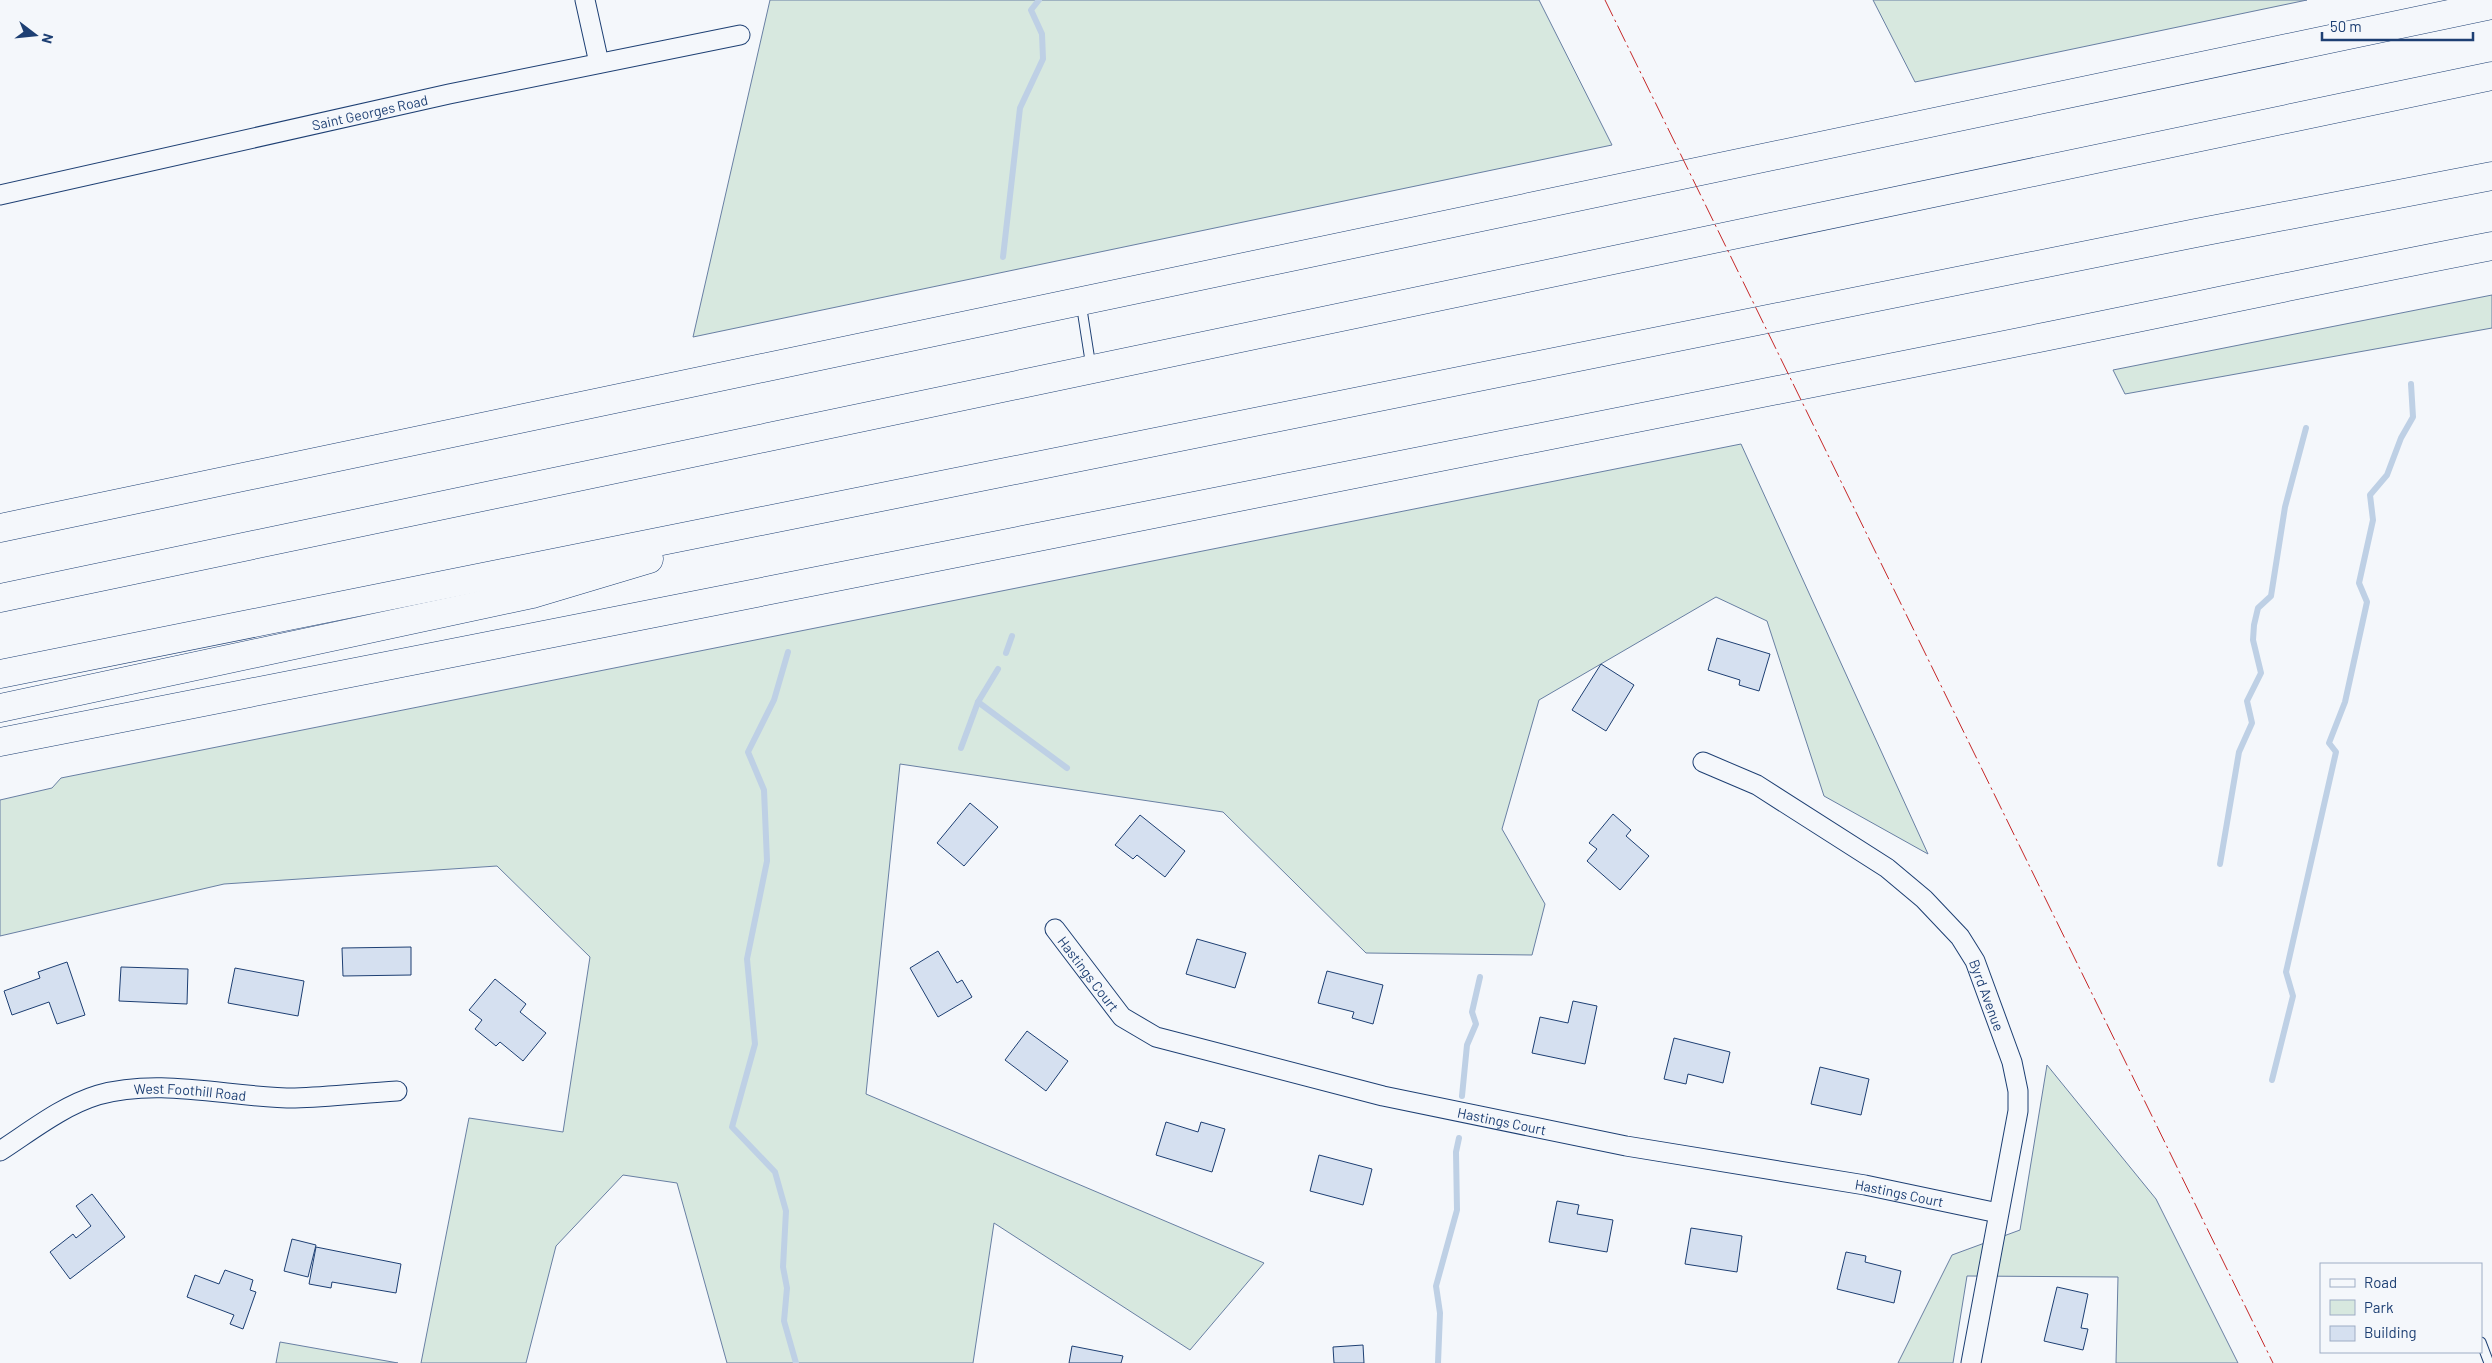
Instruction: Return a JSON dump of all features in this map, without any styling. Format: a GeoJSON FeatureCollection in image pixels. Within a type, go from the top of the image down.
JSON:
{"type":"FeatureCollection","features":[{"type":"Feature","properties":{"kind":"highway"},"geometry":{"type":"LineString","coordinates":[[0,528],[2492,5]]}},
{"type":"Feature","properties":{"kind":"highway"},"geometry":{"type":"LineString","coordinates":[[0,598],[2492,76]]}},
{"type":"Feature","properties":{"kind":"highway"},"geometry":{"type":"LineString","coordinates":[[0,674],[2492,176]]}},
{"type":"Feature","properties":{"kind":"highway"},"geometry":{"type":"LineString","coordinates":[[0,742],[692,607],[1380,467],[1987,348],[2492,246]]}},
{"type":"Feature","properties":{"kind":"highway"},"geometry":{"type":"LineString","coordinates":[[0,708],[532,594],[807,512]]}},
{"type":"Feature","properties":{"kind":"street"},"geometry":{"type":"LineString","coordinates":[[585,0],[598,63]]}},
{"type":"Feature","properties":{"kind":"street","name":"Saint Georges Road"},"geometry":{"type":"LineString","coordinates":[[0,195],[449,94],[740,35]]}},
{"type":"Feature","properties":{"kind":"street","name":"Byrd Avenue"},"geometry":{"type":"LineString","coordinates":[[1703,762],[1757,784],[1887,868],[1924,899],[1960,937],[1975,961],[2012,1062],[2018,1091],[2018,1111],[1971,1363]]}},
{"type":"Feature","properties":{"kind":"street","name":"Hastings Court"},"geometry":{"type":"LineString","coordinates":[[1056,929],[1122,1017],[1156,1036],[1383,1096],[1587,1138],[1865,1185],[1998,1212]]}},
{"type":"Feature","properties":{"kind":"street","name":"West Foothill Road"},"geometry":{"type":"LineString","coordinates":[[0,1151],[51,1116],[97,1096],[124,1090],[186,1090],[294,1098],[397,1091]]}},
{"type":"Feature","properties":{"kind":"lane"},"geometry":{"type":"LineString","coordinates":[[1080,301],[1092,370]]}},
{"type":"Feature","properties":{"kind":"lane"},"geometry":{"type":"LineString","coordinates":[[2482,1345],[2489,1363]]}},
{"type":"Feature","properties":{"kind":"green space"},"geometry":{"type":"Polygon","coordinates":[[[770,0],[1539,0],[1612,145],[693,337],[770,0]]]}},
{"type":"Feature","properties":{"kind":"green space"},"geometry":{"type":"Polygon","coordinates":[[[1873,0],[2307,0],[1915,82],[1873,0]]]}},
{"type":"Feature","properties":{"kind":"green space"},"geometry":{"type":"Polygon","coordinates":[[[2492,295],[2492,328],[2125,394],[2113,370],[2492,295]]]}},
{"type":"Feature","properties":{"kind":"green space"},"geometry":{"type":"Polygon","coordinates":[[[1741,444],[1928,854],[1824,796],[1767,621],[1716,597],[1539,700],[1502,829],[1545,904],[1532,955],[1366,953],[1223,812],[900,764],[866,1094],[1264,1263],[1190,1350],[994,1223],[973,1363],[727,1363],[677,1183],[623,1175],[556,1246],[526,1363],[421,1363],[469,1118],[563,1132],[590,957],[497,866],[224,884],[0,936],[0,800],[52,788],[61,778],[1741,444]]]}},
{"type":"Feature","properties":{"kind":"green space"},"geometry":{"type":"Polygon","coordinates":[[[2047,1065],[2156,1199],[2238,1363],[2116,1363],[2118,1277],[1967,1276],[1953,1363],[1898,1363],[1952,1255],[2020,1230],[2047,1065]]]}},
{"type":"Feature","properties":{"kind":"green space"},"geometry":{"type":"Polygon","coordinates":[[[280,1342],[398,1363],[276,1363],[280,1342]]]}},
{"type":"Feature","properties":{"kind":"building"},"geometry":{"type":"Polygon","coordinates":[[[1717,638],[1770,654],[1759,691],[1739,685],[1740,680],[1708,670],[1717,638]]]}},
{"type":"Feature","properties":{"kind":"building"},"geometry":{"type":"Polygon","coordinates":[[[1601,664],[1634,685],[1606,731],[1572,710],[1601,664]]]}},
{"type":"Feature","properties":{"kind":"building"},"geometry":{"type":"Polygon","coordinates":[[[970,803],[998,827],[964,866],[937,843],[970,803]]]}},
{"type":"Feature","properties":{"kind":"building"},"geometry":{"type":"Polygon","coordinates":[[[1613,814],[1631,830],[1626,836],[1649,856],[1620,890],[1587,861],[1597,849],[1589,843],[1613,814]]]}},
{"type":"Feature","properties":{"kind":"building"},"geometry":{"type":"Polygon","coordinates":[[[1140,815],[1185,851],[1165,877],[1137,855],[1133,859],[1115,845],[1140,815]]]}},
{"type":"Feature","properties":{"kind":"building"},"geometry":{"type":"Polygon","coordinates":[[[1197,939],[1246,953],[1235,988],[1186,974],[1197,939]]]}},
{"type":"Feature","properties":{"kind":"building"},"geometry":{"type":"Polygon","coordinates":[[[411,947],[411,975],[343,976],[342,948],[411,947]]]}},
{"type":"Feature","properties":{"kind":"building"},"geometry":{"type":"Polygon","coordinates":[[[938,951],[957,983],[962,980],[972,997],[938,1017],[910,968],[938,951]]]}},
{"type":"Feature","properties":{"kind":"building"},"geometry":{"type":"Polygon","coordinates":[[[67,962],[85,1015],[57,1024],[49,1002],[12,1015],[4,991],[40,978],[38,972],[67,962]]]}},
{"type":"Feature","properties":{"kind":"building"},"geometry":{"type":"Polygon","coordinates":[[[121,967],[188,969],[187,1004],[119,1001],[121,967]]]}},
{"type":"Feature","properties":{"kind":"building"},"geometry":{"type":"Polygon","coordinates":[[[235,968],[304,981],[298,1016],[228,1003],[235,968]]]}},
{"type":"Feature","properties":{"kind":"building"},"geometry":{"type":"Polygon","coordinates":[[[1327,971],[1383,985],[1373,1024],[1352,1018],[1354,1012],[1318,1003],[1327,971]]]}},
{"type":"Feature","properties":{"kind":"building"},"geometry":{"type":"Polygon","coordinates":[[[495,979],[526,1004],[520,1012],[546,1033],[523,1061],[500,1042],[496,1046],[475,1029],[482,1020],[469,1010],[495,979]]]}},
{"type":"Feature","properties":{"kind":"building"},"geometry":{"type":"Polygon","coordinates":[[[1573,1001],[1597,1006],[1585,1064],[1532,1053],[1540,1017],[1568,1023],[1573,1001]]]}},
{"type":"Feature","properties":{"kind":"building"},"geometry":{"type":"Polygon","coordinates":[[[1027,1031],[1068,1061],[1046,1091],[1005,1060],[1027,1031]]]}},
{"type":"Feature","properties":{"kind":"building"},"geometry":{"type":"Polygon","coordinates":[[[1674,1038],[1730,1052],[1723,1083],[1688,1074],[1686,1084],[1664,1079],[1674,1038]]]}},
{"type":"Feature","properties":{"kind":"building"},"geometry":{"type":"Polygon","coordinates":[[[1820,1067],[1869,1079],[1861,1115],[1811,1104],[1820,1067]]]}},
{"type":"Feature","properties":{"kind":"building"},"geometry":{"type":"Polygon","coordinates":[[[1166,1122],[1198,1132],[1201,1122],[1225,1129],[1212,1172],[1156,1155],[1166,1122]]]}},
{"type":"Feature","properties":{"kind":"building"},"geometry":{"type":"Polygon","coordinates":[[[1319,1155],[1372,1169],[1363,1205],[1310,1191],[1319,1155]]]}},
{"type":"Feature","properties":{"kind":"building"},"geometry":{"type":"Polygon","coordinates":[[[92,1194],[125,1237],[70,1279],[50,1252],[73,1234],[76,1238],[91,1226],[76,1206],[92,1194]]]}},
{"type":"Feature","properties":{"kind":"building"},"geometry":{"type":"Polygon","coordinates":[[[1557,1201],[1579,1205],[1577,1214],[1613,1220],[1607,1252],[1549,1242],[1557,1201]]]}},
{"type":"Feature","properties":{"kind":"building"},"geometry":{"type":"Polygon","coordinates":[[[1691,1228],[1742,1236],[1737,1272],[1685,1264],[1691,1228]]]}},
{"type":"Feature","properties":{"kind":"building"},"geometry":{"type":"Polygon","coordinates":[[[292,1239],[316,1245],[308,1277],[284,1271],[292,1239]]]}},
{"type":"Feature","properties":{"kind":"building"},"geometry":{"type":"Polygon","coordinates":[[[316,1247],[401,1264],[396,1293],[332,1282],[331,1288],[309,1284],[316,1247]]]}},
{"type":"Feature","properties":{"kind":"building"},"geometry":{"type":"Polygon","coordinates":[[[1846,1252],[1866,1256],[1865,1262],[1901,1271],[1894,1303],[1837,1289],[1846,1252]]]}},
{"type":"Feature","properties":{"kind":"building"},"geometry":{"type":"Polygon","coordinates":[[[225,1270],[253,1280],[250,1290],[256,1292],[243,1329],[230,1324],[234,1315],[187,1297],[195,1275],[219,1284],[225,1270]]]}},
{"type":"Feature","properties":{"kind":"building"},"geometry":{"type":"Polygon","coordinates":[[[2057,1287],[2088,1294],[2081,1328],[2088,1329],[2083,1350],[2044,1341],[2057,1287]]]}},
{"type":"Feature","properties":{"kind":"building"},"geometry":{"type":"Polygon","coordinates":[[[1363,1345],[1364,1363],[1334,1363],[1333,1347],[1363,1345]]]}},
{"type":"Feature","properties":{"kind":"building"},"geometry":{"type":"Polygon","coordinates":[[[1072,1346],[1123,1356],[1121,1363],[1069,1363],[1072,1346]]]}},
{"type":"Feature","properties":{"kind":"waterway"},"geometry":{"type":"LineString","coordinates":[[1003,257],[1020,108],[1043,59],[1042,34],[1031,10],[1039,0]]}},
{"type":"Feature","properties":{"kind":"waterway"},"geometry":{"type":"LineString","coordinates":[[2272,1080],[2293,996],[2286,972],[2336,752],[2329,743],[2345,702],[2367,602],[2359,583],[2373,520],[2370,495],[2387,475],[2401,438],[2413,417],[2411,384]]}},
{"type":"Feature","properties":{"kind":"waterway"},"geometry":{"type":"LineString","coordinates":[[2220,864],[2239,752],[2252,723],[2247,701],[2261,673],[2253,640],[2254,625],[2258,608],[2271,596],[2285,507],[2306,428]]}},
{"type":"Feature","properties":{"kind":"waterway"},"geometry":{"type":"LineString","coordinates":[[1006,653],[1012,636]]}},
{"type":"Feature","properties":{"kind":"waterway"},"geometry":{"type":"LineString","coordinates":[[788,652],[774,700],[748,752],[764,790],[767,861],[747,959],[755,1044],[732,1127],[775,1172],[786,1211],[783,1267],[787,1288],[784,1321],[796,1363]]}},
{"type":"Feature","properties":{"kind":"waterway"},"geometry":{"type":"LineString","coordinates":[[961,748],[978,702],[998,669]]}},
{"type":"Feature","properties":{"kind":"waterway"},"geometry":{"type":"LineString","coordinates":[[978,702],[1067,768]]}},
{"type":"Feature","properties":{"kind":"waterway"},"geometry":{"type":"LineString","coordinates":[[1462,1096],[1467,1045],[1476,1024],[1472,1012],[1480,977]]}},
{"type":"Feature","properties":{"kind":"waterway"},"geometry":{"type":"LineString","coordinates":[[1438,1363],[1440,1313],[1436,1286],[1457,1210],[1456,1152],[1459,1138]]}},
{"type":"Feature","properties":{"kind":"power"},"geometry":{"type":"LineString","coordinates":[[1605,0],[2273,1363]]}}]}
